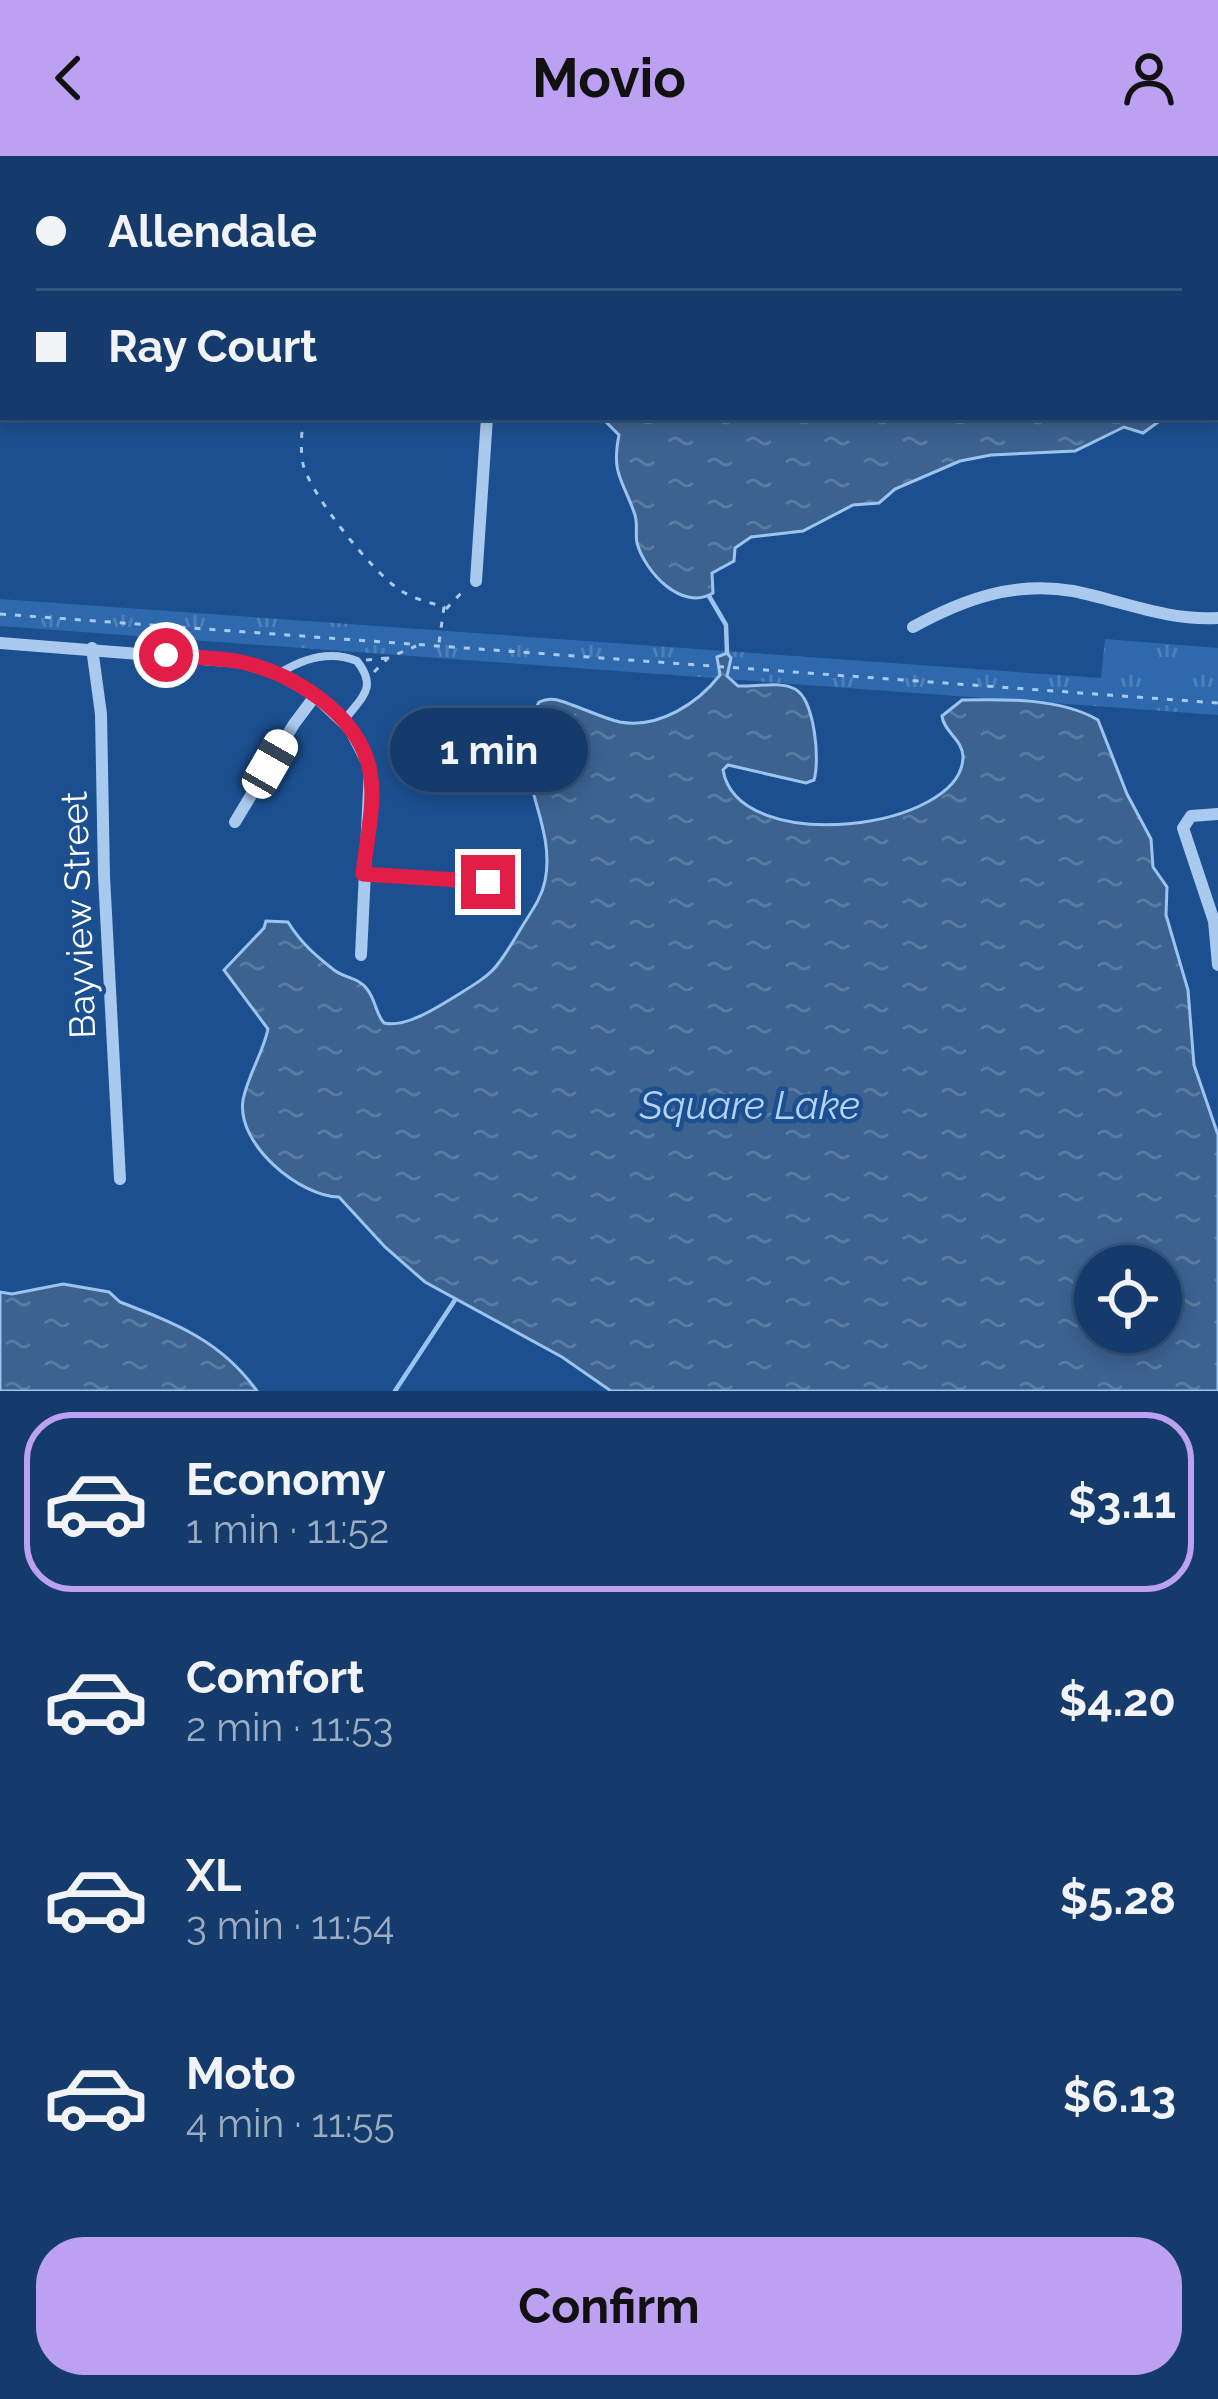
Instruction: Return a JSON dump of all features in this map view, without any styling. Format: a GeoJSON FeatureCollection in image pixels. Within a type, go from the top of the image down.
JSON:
{"type":"FeatureCollection","features":[{"type":"Feature","properties":{"kind":"street"},"geometry":{"type":"LineString","coordinates":[[476,581],[487,420]]}},
{"type":"Feature","properties":{"kind":"street"},"geometry":{"type":"LineString","coordinates":[[914,627],[982,595],[1025,588],[1071,591],[1175,617],[1218,618]]}},
{"type":"Feature","properties":{"kind":"street"},"geometry":{"type":"LineString","coordinates":[[0,643],[240,662],[279,674],[316,696],[357,738],[370,768],[361,955]]}},
{"type":"Feature","properties":{"kind":"street","name":"Bayview Street"},"geometry":{"type":"LineString","coordinates":[[92,648],[101,714],[104,876],[120,1180]]}},
{"type":"Feature","properties":{"kind":"street"},"geometry":{"type":"LineString","coordinates":[[235,822],[316,696]]}},
{"type":"Feature","properties":{"kind":"street"},"geometry":{"type":"LineString","coordinates":[[1218,814],[1191,817],[1183,828],[1214,921],[1218,965]]}},
{"type":"Feature","properties":{"kind":"street"},"geometry":{"type":"LineString","coordinates":[[363,874],[488,882]]}},
{"type":"Feature","properties":{"kind":"lane"},"geometry":{"type":"LineString","coordinates":[[279,674],[311,657],[357,661],[368,679],[365,699],[344,721]]}},
{"type":"Feature","properties":{"kind":"path"},"geometry":{"type":"LineString","coordinates":[[303,420],[304,466],[336,520],[390,584],[445,610]]}},
{"type":"Feature","properties":{"kind":"path"},"geometry":{"type":"LineString","coordinates":[[439,646],[445,610],[476,581]]}},
{"type":"Feature","properties":{"kind":"path"},"geometry":{"type":"LineString","coordinates":[[0,614],[1218,703]]}},
{"type":"Feature","properties":{"kind":"path"},"geometry":{"type":"LineString","coordinates":[[357,661],[388,658],[418,645]]}},
{"type":"Feature","properties":{"kind":"path"},"geometry":{"type":"LineString","coordinates":[[368,679],[388,658]]}},
{"type":"Feature","properties":{"kind":"green space"},"geometry":{"type":"Polygon","coordinates":[[[0,599],[1101,678],[1105,639],[1218,648],[1218,715],[0,626],[0,599]]]}},
{"type":"Feature","properties":{"kind":"water"},"geometry":{"type":"Polygon","coordinates":[[[604,420],[1161,420],[1143,433],[1124,427],[1075,451],[960,461],[895,489],[879,503],[853,505],[803,531],[751,537],[735,548],[734,561],[712,573],[713,593],[701,597],[666,586],[641,554],[635,515],[617,468],[619,435],[604,420]]]}},
{"type":"Feature","properties":{"kind":"water","name":"Square Lake"},"geometry":{"type":"Polygon","coordinates":[[[727,653],[731,658],[727,676],[738,686],[775,685],[802,695],[816,746],[814,780],[806,783],[728,765],[723,770],[738,798],[767,815],[806,824],[849,824],[928,802],[954,781],[963,756],[942,716],[962,700],[1050,704],[1098,720],[1127,794],[1151,839],[1153,867],[1167,887],[1166,915],[1188,990],[1194,1065],[1218,1135],[1218,1391],[611,1391],[562,1357],[425,1282],[339,1197],[290,1178],[260,1150],[244,1117],[243,1100],[268,1029],[224,970],[266,921],[288,922],[321,959],[363,985],[384,1023],[409,1021],[436,1008],[492,971],[543,888],[547,858],[526,748],[539,702],[557,700],[620,722],[649,722],[689,704],[720,675],[717,657],[727,653]]]}},
{"type":"Feature","properties":{"kind":"water"},"geometry":{"type":"Polygon","coordinates":[[[63,1284],[109,1292],[120,1302],[196,1336],[228,1359],[257,1391],[0,1391],[0,1292],[63,1284]]]}},
{"type":"Feature","properties":{"kind":"waterway"},"geometry":{"type":"LineString","coordinates":[[709,596],[726,625],[727,653]]}},
{"type":"Feature","properties":{"kind":"waterway"},"geometry":{"type":"LineString","coordinates":[[395,1391],[455,1300]]}},
{"type":"Feature","properties":{"kind":"route"},"geometry":{"type":"LineString","coordinates":[[166,655],[240,662],[279,674],[316,696],[344,721],[370,768],[363,874],[488,882]]}}]}
